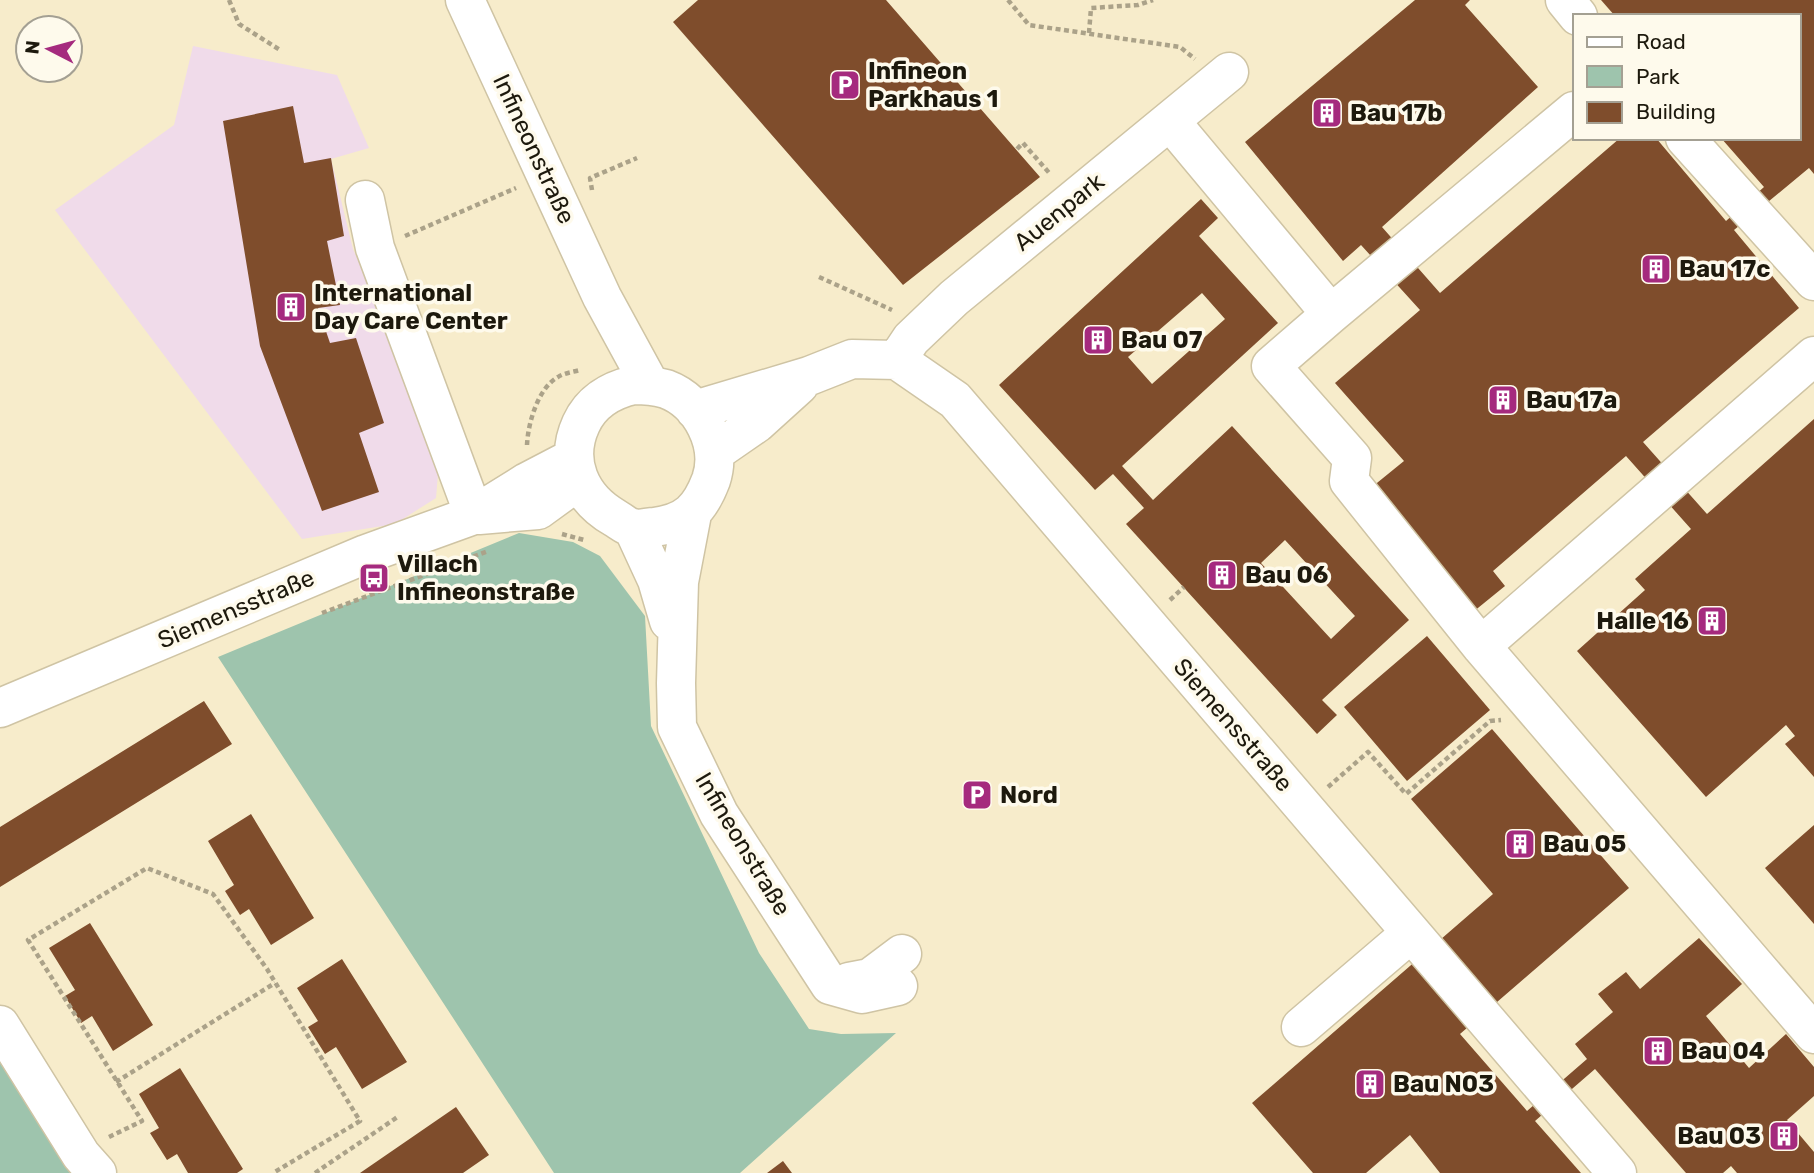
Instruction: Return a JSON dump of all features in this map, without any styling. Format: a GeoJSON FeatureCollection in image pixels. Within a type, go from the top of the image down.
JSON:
{"type":"FeatureCollection","features":[{"type":"Feature","properties":{"kind":"street","name":"Infineonstraße"},"geometry":{"type":"LineString","coordinates":[[465,0],[602,297],[635,387]]}},
{"type":"Feature","properties":{"kind":"street"},"geometry":{"type":"LineString","coordinates":[[1565,0],[1576,14]]}},
{"type":"Feature","properties":{"kind":"street","name":"Auenpark"},"geometry":{"type":"LineString","coordinates":[[897,360],[911,339],[954,298],[1224,76]]}},
{"type":"Feature","properties":{"kind":"street"},"geometry":{"type":"LineString","coordinates":[[1573,112],[1271,366],[1352,458],[1349,481],[1481,646],[1814,1034]]}},
{"type":"Feature","properties":{"kind":"street"},"geometry":{"type":"LineString","coordinates":[[1170,121],[1331,314]]}},
{"type":"Feature","properties":{"kind":"street"},"geometry":{"type":"LineString","coordinates":[[1687,140],[1814,281]]}},
{"type":"Feature","properties":{"kind":"street"},"geometry":{"type":"LineString","coordinates":[[365,200],[375,248],[474,515]]}},
{"type":"Feature","properties":{"kind":"street"},"geometry":{"type":"LineString","coordinates":[[1481,646],[1814,356]]}},
{"type":"Feature","properties":{"kind":"street"},"geometry":{"type":"LineString","coordinates":[[695,410],[808,376],[852,359],[897,360]]}},
{"type":"Feature","properties":{"kind":"street","name":"Siemensstraße"},"geometry":{"type":"LineString","coordinates":[[897,360],[955,400],[1617,1173]]}},
{"type":"Feature","properties":{"kind":"street"},"geometry":{"type":"LineString","coordinates":[[715,452],[757,423],[808,376]]}},
{"type":"Feature","properties":{"kind":"street"},"geometry":{"type":"LineString","coordinates":[[635,387],[667,390],[682,398],[695,410],[709,432],[715,452],[713,474],[704,499],[692,514],[666,526],[633,528],[592,501],[576,470],[576,436],[585,416],[600,400],[635,387]]}},
{"type":"Feature","properties":{"kind":"street","name":"Siemensstraße"},"geometry":{"type":"LineString","coordinates":[[0,708],[353,560],[474,515],[538,510],[576,470]]}},
{"type":"Feature","properties":{"kind":"street","name":"Infineonstraße"},"geometry":{"type":"LineString","coordinates":[[692,514],[679,582],[677,727],[719,814],[830,985],[862,994],[900,970]]}},
{"type":"Feature","properties":{"kind":"street","name":"Infineonstraße"},"geometry":{"type":"LineString","coordinates":[[633,528],[657,580],[678,653]]}},
{"type":"Feature","properties":{"kind":"street"},"geometry":{"type":"LineString","coordinates":[[1301,1027],[1411,933]]}},
{"type":"Feature","properties":{"kind":"street"},"geometry":{"type":"LineString","coordinates":[[0,1026],[81,1155],[101,1156]]}},
{"type":"Feature","properties":{"kind":"path"},"geometry":{"type":"LineString","coordinates":[[229,0],[239,24],[280,50]]}},
{"type":"Feature","properties":{"kind":"path"},"geometry":{"type":"LineString","coordinates":[[1008,0],[1029,25],[1180,47],[1224,76]]}},
{"type":"Feature","properties":{"kind":"path"},"geometry":{"type":"LineString","coordinates":[[1089,33],[1091,8],[1138,5],[1153,0]]}},
{"type":"Feature","properties":{"kind":"path"},"geometry":{"type":"LineString","coordinates":[[595,201],[590,178],[637,158]]}},
{"type":"Feature","properties":{"kind":"path"},"geometry":{"type":"LineString","coordinates":[[407,235],[546,175]]}},
{"type":"Feature","properties":{"kind":"path"},"geometry":{"type":"LineString","coordinates":[[820,277],[894,310]]}},
{"type":"Feature","properties":{"kind":"path"},"geometry":{"type":"LineString","coordinates":[[527,446],[538,400],[557,377],[587,368]]}},
{"type":"Feature","properties":{"kind":"path"},"geometry":{"type":"LineString","coordinates":[[558,533],[596,544]]}},
{"type":"Feature","properties":{"kind":"path"},"geometry":{"type":"LineString","coordinates":[[313,616],[494,548]]}},
{"type":"Feature","properties":{"kind":"path"},"geometry":{"type":"LineString","coordinates":[[1341,774],[1368,752],[1406,794],[1490,721],[1540,715]]}},
{"type":"Feature","properties":{"kind":"path"},"geometry":{"type":"LineString","coordinates":[[101,1156],[142,1121],[28,940],[148,868],[213,894],[275,983],[360,1121],[273,1173]]}},
{"type":"Feature","properties":{"kind":"path"},"geometry":{"type":"LineString","coordinates":[[116,1082],[275,983]]}},
{"type":"Feature","properties":{"kind":"path"},"geometry":{"type":"LineString","coordinates":[[315,1173],[399,1116]]}},
{"type":"Feature","properties":{"kind":"shaded area"},"geometry":{"type":"Polygon","coordinates":[[[193,46],[337,75],[369,148],[331,159],[353,249],[411,381],[438,474],[436,498],[395,524],[302,539],[55,210],[174,125],[193,46]]]}},
{"type":"Feature","properties":{"kind":"green space"},"geometry":{"type":"Polygon","coordinates":[[[519,533],[573,542],[600,556],[645,616],[651,726],[759,953],[809,1029],[841,1034],[896,1033],[740,1173],[554,1173],[218,657],[519,533]]]}},
{"type":"Feature","properties":{"kind":"green space"},"geometry":{"type":"Polygon","coordinates":[[[0,1052],[76,1173],[0,1173],[0,1052]]]}},
{"type":"Feature","properties":{"kind":"building","name":"Infineon Parkhaus 1"},"geometry":{"type":"Polygon","coordinates":[[[698,0],[886,0],[1040,177],[903,285],[673,22],[698,0]]]}},
{"type":"Feature","properties":{"kind":"building"},"geometry":{"type":"Polygon","coordinates":[[[1415,0],[1470,0],[1465,5],[1538,87],[1382,227],[1440,293],[1618,140],[1658,140],[1726,221],[1764,187],[1723,140],[1800,140],[1800,14],[1613,14],[1601,0],[1814,0],[1814,174],[1809,168],[1734,230],[1799,308],[1643,442],[1707,514],[1814,419],[1814,777],[1785,744],[1795,736],[1786,725],[1706,797],[1577,651],[1645,590],[1635,579],[1691,529],[1626,456],[1493,571],[1505,586],[1473,612],[1372,487],[1404,461],[1335,383],[1420,310],[1361,245],[1343,261],[1245,142],[1415,0]]]}},
{"type":"Feature","properties":{"kind":"building","name":"International Day Care Center"},"geometry":{"type":"Polygon","coordinates":[[[293,106],[304,163],[331,158],[344,236],[327,241],[340,305],[318,308],[330,343],[356,338],[384,423],[359,433],[379,492],[322,511],[260,346],[223,121],[293,106]]]}},
{"type":"Feature","properties":{"kind":"building"},"geometry":{"type":"Polygon","coordinates":[[[1201,199],[1218,218],[1199,236],[1278,323],[1122,466],[1153,500],[1232,426],[1409,620],[1322,700],[1337,715],[1317,734],[1126,524],[1144,508],[1113,474],[1095,490],[999,385],[1201,199]],[[1202,293],[1128,357],[1152,384],[1225,319],[1202,293]],[[1285,540],[1261,563],[1331,639],[1355,616],[1285,540]]]}},
{"type":"Feature","properties":{"kind":"building"},"geometry":{"type":"Polygon","coordinates":[[[1427,636],[1490,710],[1407,781],[1344,707],[1427,636]]]}},
{"type":"Feature","properties":{"kind":"building"},"geometry":{"type":"Polygon","coordinates":[[[204,701],[232,744],[0,887],[0,827],[204,701]]]}},
{"type":"Feature","properties":{"kind":"building"},"geometry":{"type":"Polygon","coordinates":[[[1492,729],[1629,888],[1460,1034],[1527,1111],[1587,1059],[1575,1044],[1613,1012],[1598,994],[1626,972],[1640,989],[1699,938],[1742,984],[1706,1016],[1749,1068],[1786,1034],[1814,1067],[1814,1096],[1787,1120],[1814,1152],[1814,1173],[1737,1173],[1731,1166],[1723,1173],[1686,1173],[1595,1069],[1535,1121],[1581,1173],[1440,1173],[1410,1135],[1366,1173],[1313,1173],[1252,1103],[1493,894],[1411,799],[1492,729]]]}},
{"type":"Feature","properties":{"kind":"building"},"geometry":{"type":"Polygon","coordinates":[[[251,814],[314,918],[271,945],[249,909],[240,915],[225,891],[234,885],[208,841],[251,814]]]}},
{"type":"Feature","properties":{"kind":"building"},"geometry":{"type":"Polygon","coordinates":[[[1814,825],[1814,924],[1765,868],[1814,825]]]}},
{"type":"Feature","properties":{"kind":"building"},"geometry":{"type":"Polygon","coordinates":[[[90,923],[153,1025],[113,1051],[92,1016],[81,1023],[65,996],[75,990],[49,948],[90,923]]]}},
{"type":"Feature","properties":{"kind":"building"},"geometry":{"type":"Polygon","coordinates":[[[342,959],[407,1062],[362,1089],[336,1047],[325,1054],[308,1027],[318,1021],[297,988],[342,959]]]}},
{"type":"Feature","properties":{"kind":"building"},"geometry":{"type":"Polygon","coordinates":[[[180,1068],[243,1169],[237,1173],[188,1173],[177,1154],[167,1160],[150,1133],[159,1128],[139,1094],[180,1068]]]}},
{"type":"Feature","properties":{"kind":"building"},"geometry":{"type":"Polygon","coordinates":[[[456,1107],[489,1155],[463,1173],[360,1173],[456,1107]]]}},
{"type":"Feature","properties":{"kind":"building"},"geometry":{"type":"Polygon","coordinates":[[[783,1161],[792,1173],[767,1173],[783,1161]]]}},
{"type":"Feature","properties":{"kind":"place","name":"Infineon Parkhaus 1"},"geometry":{"type":"Point","coordinates":[845,85]}},
{"type":"Feature","properties":{"kind":"place","name":"Bau 17b"},"geometry":{"type":"Point","coordinates":[1327,113]}},
{"type":"Feature","properties":{"kind":"place","name":"Bau 17c"},"geometry":{"type":"Point","coordinates":[1656,269]}},
{"type":"Feature","properties":{"kind":"place","name":"International Day Care Center"},"geometry":{"type":"Point","coordinates":[291,307]}},
{"type":"Feature","properties":{"kind":"place","name":"Bau 07"},"geometry":{"type":"Point","coordinates":[1098,340]}},
{"type":"Feature","properties":{"kind":"place","name":"Bau 17a"},"geometry":{"type":"Point","coordinates":[1503,400]}},
{"type":"Feature","properties":{"kind":"place","name":"Bau 06"},"geometry":{"type":"Point","coordinates":[1222,575]}},
{"type":"Feature","properties":{"kind":"place","name":"Villach Infineonstraße"},"geometry":{"type":"Point","coordinates":[374,578]}},
{"type":"Feature","properties":{"kind":"place","name":"Halle 16"},"geometry":{"type":"Point","coordinates":[1712,621]}},
{"type":"Feature","properties":{"kind":"place","name":"Nord"},"geometry":{"type":"Point","coordinates":[977,795]}},
{"type":"Feature","properties":{"kind":"place","name":"Bau 05"},"geometry":{"type":"Point","coordinates":[1520,844]}},
{"type":"Feature","properties":{"kind":"place","name":"Bau 04"},"geometry":{"type":"Point","coordinates":[1658,1051]}},
{"type":"Feature","properties":{"kind":"place","name":"Bau N03"},"geometry":{"type":"Point","coordinates":[1370,1084]}},
{"type":"Feature","properties":{"kind":"place","name":"Bau 03"},"geometry":{"type":"Point","coordinates":[1784,1136]}}]}
